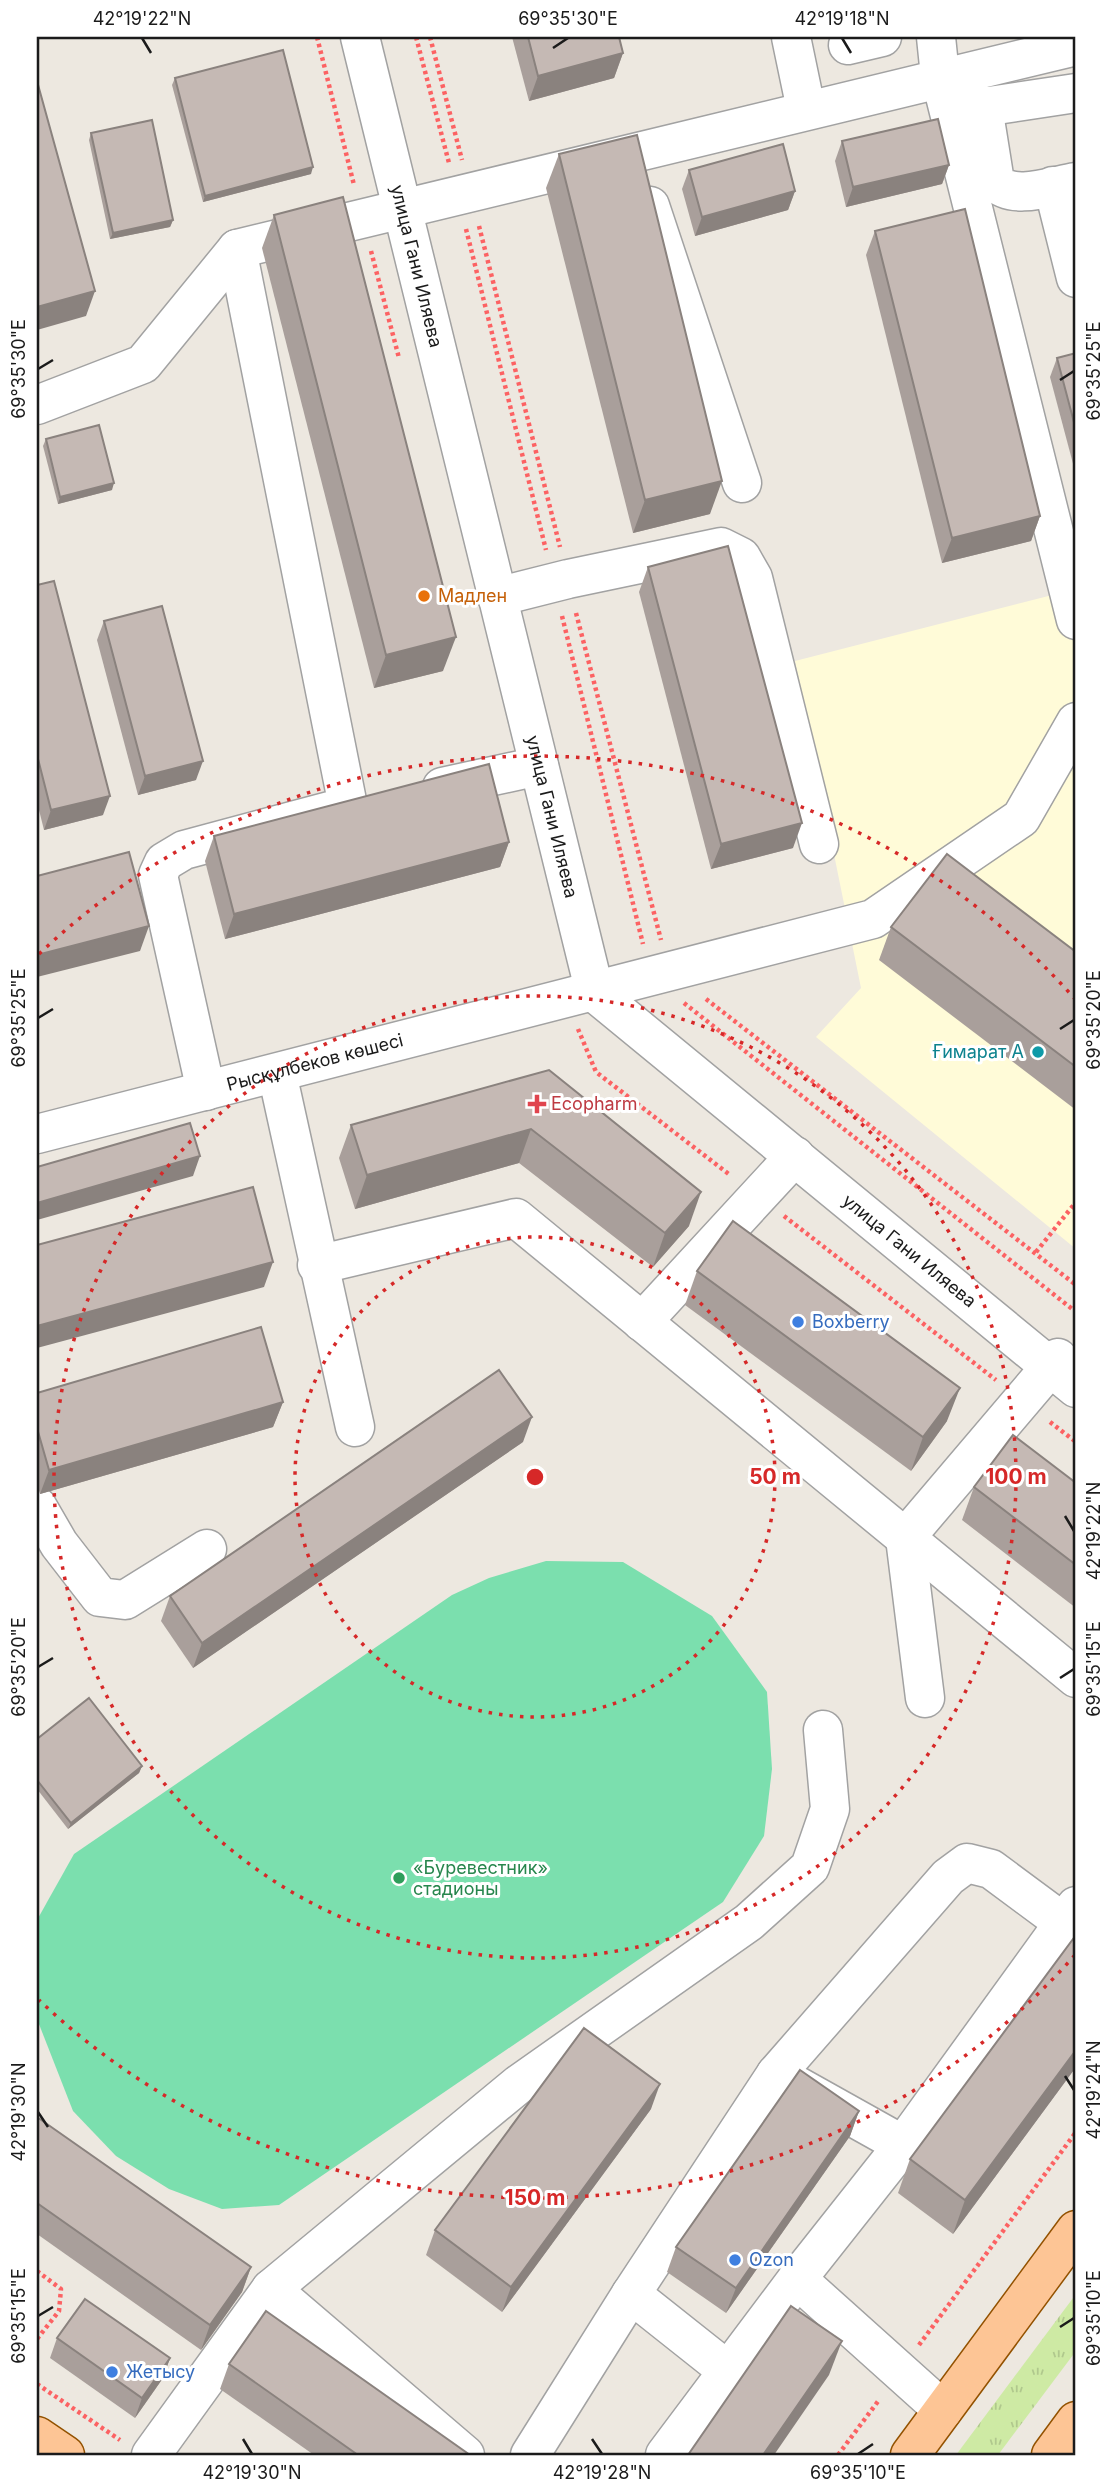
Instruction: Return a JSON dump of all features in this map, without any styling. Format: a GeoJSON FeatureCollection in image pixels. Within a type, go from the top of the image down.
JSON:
{"type":"FeatureCollection","features":[{"type":"Feature","properties":{"kind":"main road"},"geometry":{"type":"LineString","coordinates":[[910,2455],[1076,2230]]}},
{"type":"Feature","properties":{"kind":"main road"},"geometry":{"type":"LineString","coordinates":[[1051,2455],[1076,2421]]}},
{"type":"Feature","properties":{"kind":"main road"},"geometry":{"type":"LineString","coordinates":[[37,2436],[65,2455]]}},
{"type":"Feature","properties":{"kind":"street","name":"улица Гани Иляева"},"geometry":{"type":"LineString","coordinates":[[360,37],[595,993],[1062,1371]]}},
{"type":"Feature","properties":{"kind":"street"},"geometry":{"type":"LineString","coordinates":[[791,37],[806,109]]}},
{"type":"Feature","properties":{"kind":"street"},"geometry":{"type":"LineString","coordinates":[[936,37],[940,76],[1076,620]]}},
{"type":"Feature","properties":{"kind":"street"},"geometry":{"type":"LineString","coordinates":[[37,405],[143,364],[237,250],[940,76],[1076,46]]}},
{"type":"Feature","properties":{"kind":"street"},"geometry":{"type":"LineString","coordinates":[[940,76],[983,107],[1076,93]]}},
{"type":"Feature","properties":{"kind":"street"},"geometry":{"type":"LineString","coordinates":[[983,107],[995,181],[1004,190],[1016,192],[1065,184],[1076,278]]}},
{"type":"Feature","properties":{"kind":"street"},"geometry":{"type":"LineString","coordinates":[[632,151],[743,483]]}},
{"type":"Feature","properties":{"kind":"street"},"geometry":{"type":"LineString","coordinates":[[237,250],[348,806]]}},
{"type":"Feature","properties":{"kind":"street"},"geometry":{"type":"LineString","coordinates":[[497,597],[561,580],[720,547],[741,557],[753,578],[819,844]]}},
{"type":"Feature","properties":{"kind":"street","name":"Рысқұлбеков көшесі"},"geometry":{"type":"LineString","coordinates":[[37,1134],[595,993],[873,919],[1021,818],[1076,722]]}},
{"type":"Feature","properties":{"kind":"street"},"geometry":{"type":"LineString","coordinates":[[206,1091],[158,875],[163,862],[184,850],[348,806],[539,766]]}},
{"type":"Feature","properties":{"kind":"street"},"geometry":{"type":"LineString","coordinates":[[277,1073],[317,1265],[355,1427]]}},
{"type":"Feature","properties":{"kind":"street"},"geometry":{"type":"LineString","coordinates":[[642,1322],[795,1156]]}},
{"type":"Feature","properties":{"kind":"street"},"geometry":{"type":"LineString","coordinates":[[317,1265],[516,1218],[1076,1678]]}},
{"type":"Feature","properties":{"kind":"street"},"geometry":{"type":"LineString","coordinates":[[925,1698],[905,1538],[1022,1400],[1062,1371]]}},
{"type":"Feature","properties":{"kind":"street"},"geometry":{"type":"LineString","coordinates":[[37,1506],[58,1544],[100,1597],[125,1600],[207,1549]]}},
{"type":"Feature","properties":{"kind":"street"},"geometry":{"type":"LineString","coordinates":[[136,2448],[271,2289],[519,2084],[749,1922],[810,1867],[830,1809],[823,1730]]}},
{"type":"Feature","properties":{"kind":"street"},"geometry":{"type":"LineString","coordinates":[[530,2455],[631,2294],[776,2074],[948,1877],[967,1863],[991,1870],[1072,1921],[665,2455]]}},
{"type":"Feature","properties":{"kind":"street"},"geometry":{"type":"LineString","coordinates":[[776,2074],[903,2145]]}},
{"type":"Feature","properties":{"kind":"street"},"geometry":{"type":"LineString","coordinates":[[797,2279],[943,2410]]}},
{"type":"Feature","properties":{"kind":"street"},"geometry":{"type":"LineString","coordinates":[[271,2289],[465,2455]]}},
{"type":"Feature","properties":{"kind":"street"},"geometry":{"type":"LineString","coordinates":[[631,2294],[727,2371]]}},
{"type":"Feature","properties":{"kind":"path"},"geometry":{"type":"LineString","coordinates":[[416,37],[464,192],[660,974],[1036,1252],[1076,1285]]}},
{"type":"Feature","properties":{"kind":"path"},"geometry":{"type":"LineString","coordinates":[[430,37],[464,192],[660,974],[1076,1312]]}},
{"type":"Feature","properties":{"kind":"path"},"geometry":{"type":"LineString","coordinates":[[596,1072],[1076,1442]]}},
{"type":"Feature","properties":{"kind":"path"},"geometry":{"type":"LineString","coordinates":[[1036,1252],[1076,1202]]}},
{"type":"Feature","properties":{"kind":"path"},"geometry":{"type":"LineString","coordinates":[[838,2455],[1076,2132]]}},
{"type":"Feature","properties":{"kind":"path"},"geometry":{"type":"LineString","coordinates":[[37,2271],[61,2290],[59,2311],[37,2339]]}},
{"type":"Feature","properties":{"kind":"path"},"geometry":{"type":"LineString","coordinates":[[37,2384],[136,2448]]}},
{"type":"Feature","properties":{"kind":"shaded area"},"geometry":{"type":"Polygon","coordinates":[[[1076,589],[1076,1249],[816,1037],[861,988],[795,661],[1076,589]]]}},
{"type":"Feature","properties":{"kind":"green space","name":"«Буревестник» стадионы"},"geometry":{"type":"Polygon","coordinates":[[[546,1561],[623,1562],[712,1616],[767,1692],[772,1769],[764,1836],[723,1902],[279,2205],[222,2209],[169,2189],[116,2156],[73,2111],[37,2019],[37,1920],[74,1854],[452,1595],[489,1578],[546,1561]]]}},
{"type":"Feature","properties":{"kind":"green space"},"geometry":{"type":"Polygon","coordinates":[[[1076,2294],[1076,2351],[998,2455],[956,2455],[1076,2294]]]}},
{"type":"Feature","properties":{"kind":"building"},"geometry":{"type":"Polygon","coordinates":[[[528,37],[619,37],[623,53],[538,76],[528,37]]]}},
{"type":"Feature","properties":{"kind":"building"},"geometry":{"type":"Polygon","coordinates":[[[283,50],[313,167],[205,196],[175,78],[283,50]]]}},
{"type":"Feature","properties":{"kind":"building"},"geometry":{"type":"Polygon","coordinates":[[[37,81],[95,291],[37,307],[37,81]]]}},
{"type":"Feature","properties":{"kind":"building"},"geometry":{"type":"Polygon","coordinates":[[[938,119],[949,165],[853,187],[842,141],[938,119]]]}},
{"type":"Feature","properties":{"kind":"building"},"geometry":{"type":"Polygon","coordinates":[[[152,120],[173,220],[113,233],[91,133],[152,120]]]}},
{"type":"Feature","properties":{"kind":"building"},"geometry":{"type":"Polygon","coordinates":[[[637,135],[722,481],[645,500],[559,154],[637,135]]]}},
{"type":"Feature","properties":{"kind":"building"},"geometry":{"type":"Polygon","coordinates":[[[783,144],[795,191],[702,217],[689,170],[783,144]]]}},
{"type":"Feature","properties":{"kind":"building"},"geometry":{"type":"Polygon","coordinates":[[[343,197],[456,637],[386,655],[274,215],[343,197]]]}},
{"type":"Feature","properties":{"kind":"building"},"geometry":{"type":"Polygon","coordinates":[[[965,209],[1040,516],[952,538],[875,231],[965,209]]]}},
{"type":"Feature","properties":{"kind":"building"},"geometry":{"type":"Polygon","coordinates":[[[1076,353],[1076,430],[1057,358],[1076,353]]]}},
{"type":"Feature","properties":{"kind":"building"},"geometry":{"type":"Polygon","coordinates":[[[99,425],[114,483],[60,497],[46,439],[99,425]]]}},
{"type":"Feature","properties":{"kind":"building"},"geometry":{"type":"Polygon","coordinates":[[[728,546],[802,823],[721,844],[648,567],[728,546]]]}},
{"type":"Feature","properties":{"kind":"building"},"geometry":{"type":"Polygon","coordinates":[[[54,581],[110,796],[51,810],[37,755],[37,585],[54,581]]]}},
{"type":"Feature","properties":{"kind":"building"},"geometry":{"type":"Polygon","coordinates":[[[162,606],[203,761],[145,776],[104,621],[162,606]]]}},
{"type":"Feature","properties":{"kind":"building"},"geometry":{"type":"Polygon","coordinates":[[[489,764],[509,842],[234,914],[214,836],[489,764]]]}},
{"type":"Feature","properties":{"kind":"building"},"geometry":{"type":"Polygon","coordinates":[[[129,852],[149,926],[37,955],[37,876],[129,852]]]}},
{"type":"Feature","properties":{"kind":"building"},"geometry":{"type":"Polygon","coordinates":[[[947,854],[1076,952],[1076,1067],[891,927],[947,854]]]}},
{"type":"Feature","properties":{"kind":"building"},"geometry":{"type":"Polygon","coordinates":[[[549,1070],[701,1192],[665,1233],[531,1129],[367,1175],[351,1125],[549,1070]]]}},
{"type":"Feature","properties":{"kind":"building"},"geometry":{"type":"Polygon","coordinates":[[[190,1123],[200,1156],[37,1203],[37,1167],[190,1123]]]}},
{"type":"Feature","properties":{"kind":"building"},"geometry":{"type":"Polygon","coordinates":[[[253,1187],[273,1262],[37,1326],[37,1245],[253,1187]]]}},
{"type":"Feature","properties":{"kind":"building"},"geometry":{"type":"Polygon","coordinates":[[[733,1221],[960,1388],[923,1437],[697,1271],[733,1221]]]}},
{"type":"Feature","properties":{"kind":"building"},"geometry":{"type":"Polygon","coordinates":[[[261,1327],[283,1402],[49,1470],[37,1428],[37,1393],[261,1327]]]}},
{"type":"Feature","properties":{"kind":"building"},"geometry":{"type":"Polygon","coordinates":[[[499,1370],[532,1417],[202,1643],[170,1596],[499,1370]]]}},
{"type":"Feature","properties":{"kind":"building"},"geometry":{"type":"Polygon","coordinates":[[[1013,1435],[1076,1483],[1076,1565],[974,1487],[1013,1435]]]}},
{"type":"Feature","properties":{"kind":"building"},"geometry":{"type":"Polygon","coordinates":[[[89,1698],[142,1766],[71,1823],[37,1780],[37,1739],[89,1698]]]}},
{"type":"Feature","properties":{"kind":"building"},"geometry":{"type":"Polygon","coordinates":[[[1076,1935],[1076,2050],[965,2200],[910,2159],[1076,1935]]]}},
{"type":"Feature","properties":{"kind":"building"},"geometry":{"type":"Polygon","coordinates":[[[584,2028],[660,2084],[511,2287],[435,2230],[584,2028]]]}},
{"type":"Feature","properties":{"kind":"building"},"geometry":{"type":"Polygon","coordinates":[[[800,2070],[859,2111],[736,2288],[676,2247],[800,2070]]]}},
{"type":"Feature","properties":{"kind":"building"},"geometry":{"type":"Polygon","coordinates":[[[37,2117],[251,2267],[210,2325],[37,2203],[37,2117]]]}},
{"type":"Feature","properties":{"kind":"building"},"geometry":{"type":"Polygon","coordinates":[[[85,2299],[170,2358],[142,2398],[57,2338],[85,2299]]]}},
{"type":"Feature","properties":{"kind":"building"},"geometry":{"type":"Polygon","coordinates":[[[791,2306],[842,2341],[763,2455],[688,2455],[791,2306]]]}},
{"type":"Feature","properties":{"kind":"building"},"geometry":{"type":"Polygon","coordinates":[[[266,2311],[470,2455],[358,2455],[229,2364],[266,2311]]]}},
{"type":"Feature","properties":{"kind":"place","name":"Мадлен"},"geometry":{"type":"Point","coordinates":[424,596]}},
{"type":"Feature","properties":{"kind":"place","name":"Ғимарат А"},"geometry":{"type":"Point","coordinates":[1038,1052]}},
{"type":"Feature","properties":{"kind":"place","name":"Ecopharm"},"geometry":{"type":"Point","coordinates":[537,1104]}},
{"type":"Feature","properties":{"kind":"place","name":"Boxberry"},"geometry":{"type":"Point","coordinates":[798,1322]}},
{"type":"Feature","properties":{"kind":"place","name":"«Буревестник» стадионы"},"geometry":{"type":"Point","coordinates":[399,1878]}},
{"type":"Feature","properties":{"kind":"place","name":"Ozon"},"geometry":{"type":"Point","coordinates":[735,2260]}},
{"type":"Feature","properties":{"kind":"place","name":"Жетысу"},"geometry":{"type":"Point","coordinates":[112,2372]}}]}
